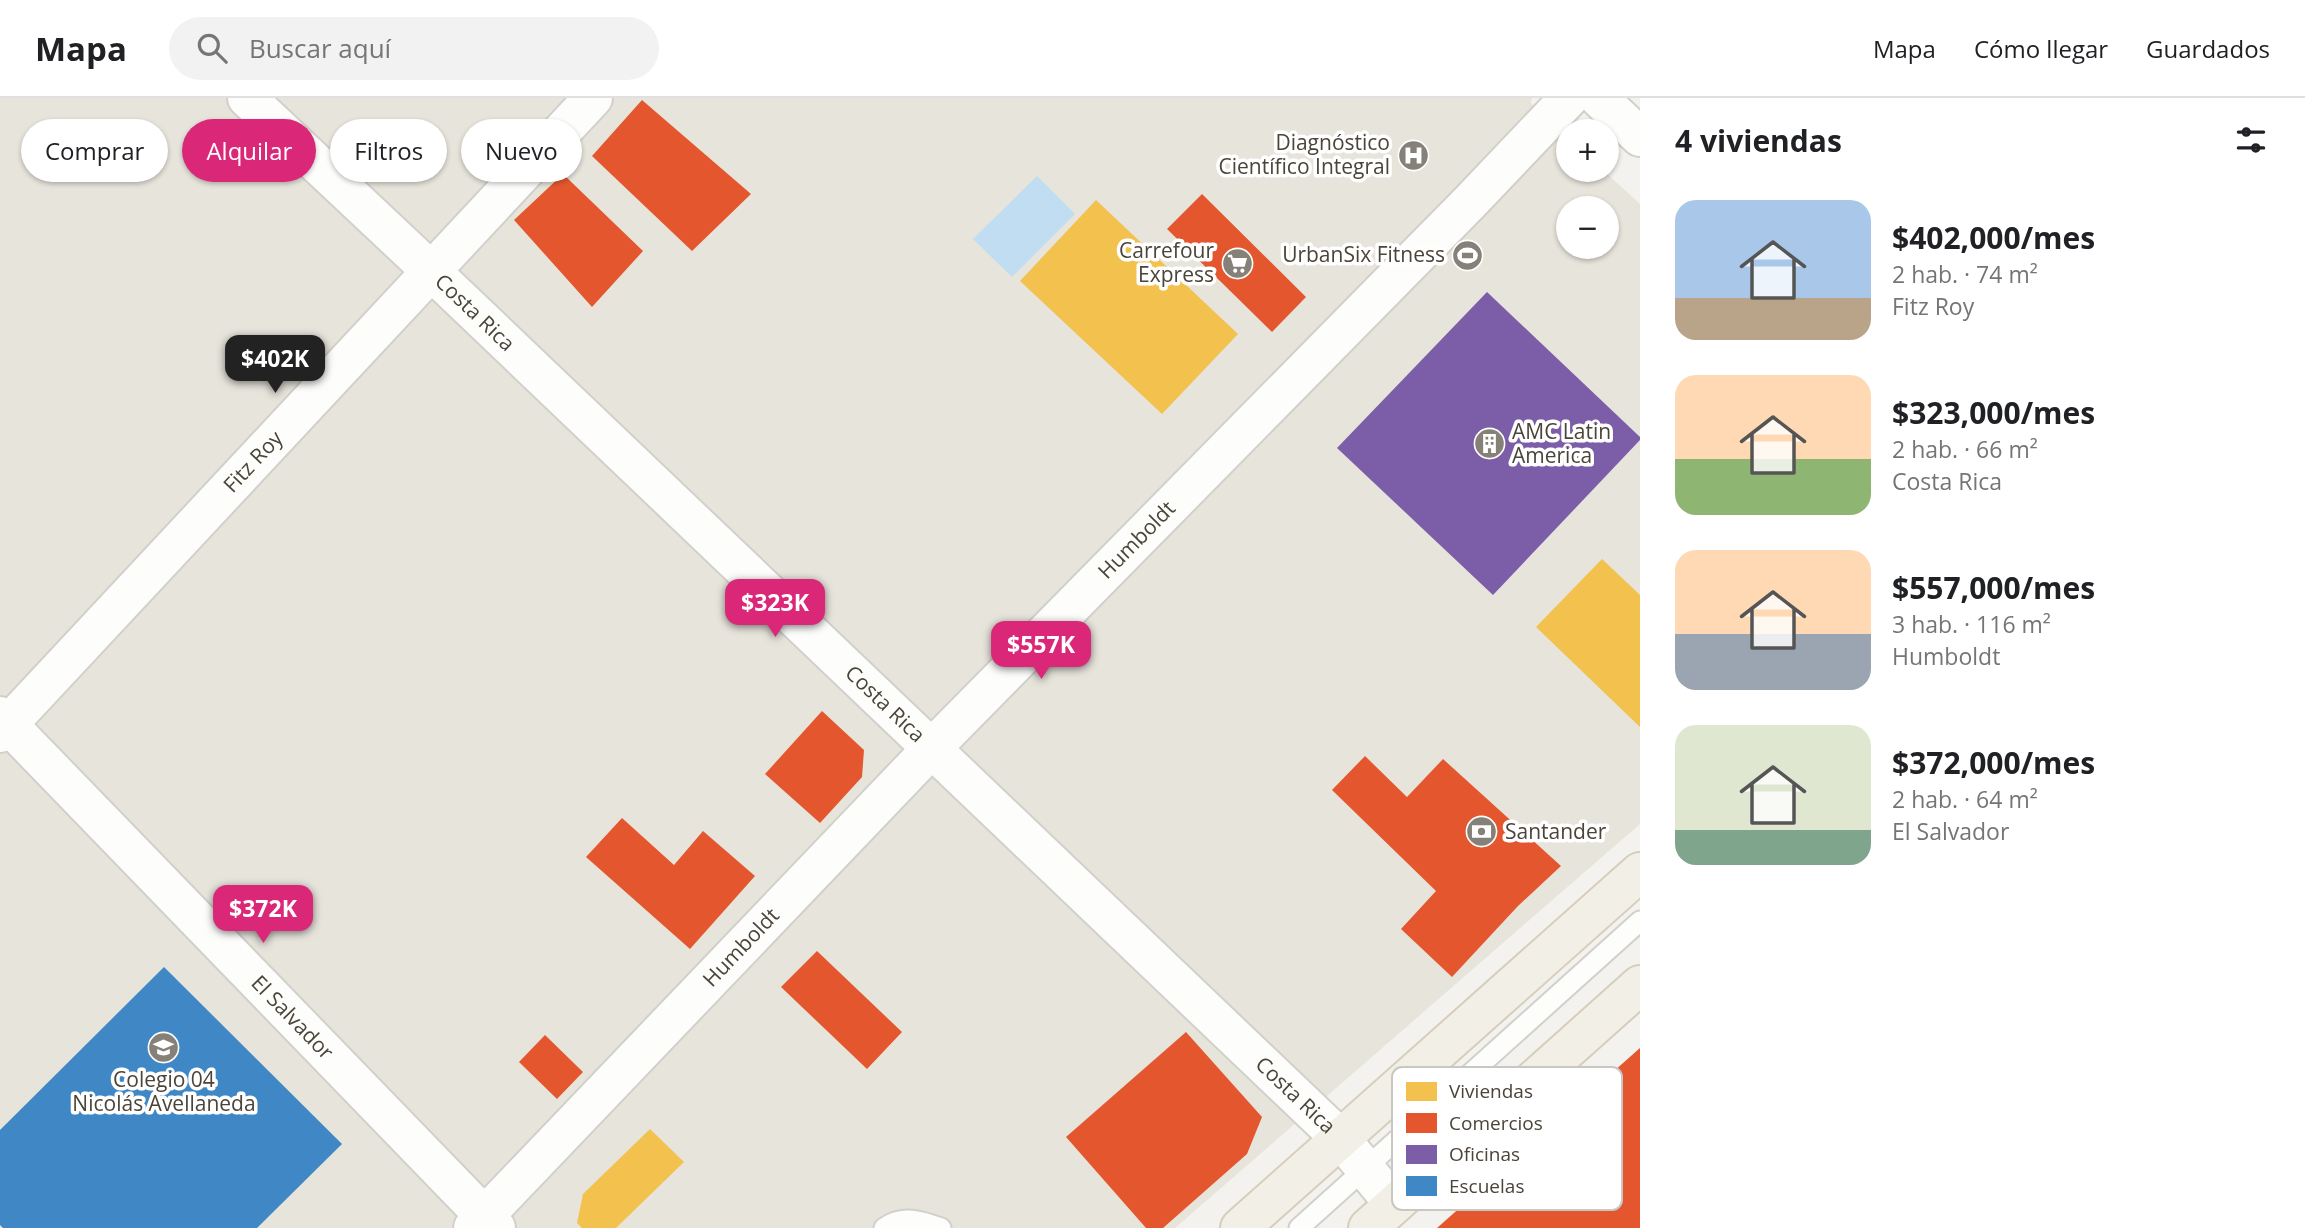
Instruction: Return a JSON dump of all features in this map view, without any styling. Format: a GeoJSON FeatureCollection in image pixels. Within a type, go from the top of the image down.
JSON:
{"type":"FeatureCollection","features":[{"type":"Feature","properties":{"kind":"main road"},"geometry":{"type":"LineString","coordinates":[[1441,1067],[1640,872]]}},
{"type":"Feature","properties":{"kind":"main road"},"geometry":{"type":"LineString","coordinates":[[1548,1067],[1640,985]]}},
{"type":"Feature","properties":{"kind":"main road"},"geometry":{"type":"LineString","coordinates":[[1240,1228],[1353,1153],[1392,1115]]}},
{"type":"Feature","properties":{"kind":"street","name":"Costa Rica"},"geometry":{"type":"LineString","coordinates":[[247,98],[932,748],[1353,1153],[1381,1216]]}},
{"type":"Feature","properties":{"kind":"street","name":"Fitz Roy"},"geometry":{"type":"LineString","coordinates":[[3,724],[593,98]]}},
{"type":"Feature","properties":{"kind":"street","name":"Humboldt"},"geometry":{"type":"LineString","coordinates":[[484,1224],[932,748],[1569,98]]}},
{"type":"Feature","properties":{"kind":"street"},"geometry":{"type":"LineString","coordinates":[[1599,98],[1640,137]]}},
{"type":"Feature","properties":{"kind":"street","name":"El Salvador"},"geometry":{"type":"LineString","coordinates":[[3,724],[484,1224]]}},
{"type":"Feature","properties":{"kind":"lane"},"geometry":{"type":"LineString","coordinates":[[1459,1067],[1640,921]]}},
{"type":"Feature","properties":{"kind":"lane"},"geometry":{"type":"LineString","coordinates":[[1299,1228],[1353,1153],[1392,1121]]}},
{"type":"Feature","properties":{"kind":"lane"},"geometry":{"type":"LineString","coordinates":[[884,1228],[915,1218],[941,1228]]}},
{"type":"Feature","properties":{"kind":"shaded area"},"geometry":{"type":"Polygon","coordinates":[[[0,98],[1532,98],[1531,103],[1556,126],[1556,182],[1616,182],[1640,204],[1640,824],[1175,1228],[0,1228],[0,98]]]}},
{"type":"Feature","properties":{"kind":"water"},"geometry":{"type":"Polygon","coordinates":[[[1037,176],[1075,214],[1012,277],[973,239],[1037,176]]]}},
{"type":"Feature","properties":{"kind":"building: Viviendas"},"geometry":{"type":"Polygon","coordinates":[[[1096,200],[1238,334],[1162,414],[1020,281],[1096,200]]]}},
{"type":"Feature","properties":{"kind":"building: Viviendas"},"geometry":{"type":"Polygon","coordinates":[[[1602,559],[1640,595],[1640,727],[1536,627],[1602,559]]]}},
{"type":"Feature","properties":{"kind":"building: Viviendas"},"geometry":{"type":"Polygon","coordinates":[[[650,1129],[684,1162],[616,1228],[582,1228],[577,1223],[583,1194],[650,1129]]]}},
{"type":"Feature","properties":{"kind":"building: Comercios"},"geometry":{"type":"Polygon","coordinates":[[[642,100],[751,194],[692,251],[592,156],[642,100]]]}},
{"type":"Feature","properties":{"kind":"building: Comercios"},"geometry":{"type":"Polygon","coordinates":[[[554,182],[571,182],[643,251],[592,307],[514,220],[554,182]]]}},
{"type":"Feature","properties":{"kind":"building: Comercios","name":"Carrefour Express"},"geometry":{"type":"Polygon","coordinates":[[[1202,194],[1306,297],[1272,332],[1167,229],[1202,194]]]}},
{"type":"Feature","properties":{"kind":"building: Comercios"},"geometry":{"type":"Polygon","coordinates":[[[822,711],[864,750],[862,777],[820,823],[765,774],[822,711]]]}},
{"type":"Feature","properties":{"kind":"building: Comercios"},"geometry":{"type":"Polygon","coordinates":[[[1365,756],[1407,797],[1443,759],[1561,866],[1518,906],[1452,977],[1401,929],[1436,891],[1332,790],[1365,756]]]}},
{"type":"Feature","properties":{"kind":"building: Comercios"},"geometry":{"type":"Polygon","coordinates":[[[622,818],[674,865],[703,831],[755,876],[690,949],[586,857],[622,818]]]}},
{"type":"Feature","properties":{"kind":"building: Comercios"},"geometry":{"type":"Polygon","coordinates":[[[817,951],[902,1032],[867,1069],[781,987],[817,951]]]}},
{"type":"Feature","properties":{"kind":"building: Comercios"},"geometry":{"type":"Polygon","coordinates":[[[1186,1032],[1262,1117],[1247,1154],[1163,1228],[1146,1228],[1066,1137],[1186,1032]]]}},
{"type":"Feature","properties":{"kind":"building: Comercios"},"geometry":{"type":"Polygon","coordinates":[[[545,1035],[583,1072],[557,1099],[519,1062],[545,1035]]]}},
{"type":"Feature","properties":{"kind":"building: Comercios"},"geometry":{"type":"Polygon","coordinates":[[[1640,1048],[1640,1228],[1437,1228],[1457,1210],[1622,1210],[1622,1067],[1619,1067],[1640,1048]]]}},
{"type":"Feature","properties":{"kind":"building: Oficinas","name":"AMC Latin America"},"geometry":{"type":"Polygon","coordinates":[[[1487,292],[1640,437],[1493,595],[1337,448],[1487,292]]]}},
{"type":"Feature","properties":{"kind":"building: Escuelas","name":"Colegio 04 Nicolás Avellaneda"},"geometry":{"type":"Polygon","coordinates":[[[164,967],[342,1144],[257,1228],[3,1228],[0,1225],[0,1130],[164,967]]]}},
{"type":"Feature","properties":{"kind":"place","name":"Diagnóstico Científico Integral"},"geometry":{"type":"Point","coordinates":[1413,155]}},
{"type":"Feature","properties":{"kind":"place","name":"UrbanSix Fitness"},"geometry":{"type":"Point","coordinates":[1468,255]}},
{"type":"Feature","properties":{"kind":"place","name":"Carrefour Express"},"geometry":{"type":"Point","coordinates":[1237,263]}},
{"type":"Feature","properties":{"kind":"place","name":"AMC Latin America"},"geometry":{"type":"Point","coordinates":[1489,444]}},
{"type":"Feature","properties":{"kind":"place","name":"Santander"},"geometry":{"type":"Point","coordinates":[1482,832]}},
{"type":"Feature","properties":{"kind":"place","name":"Colegio 04 Nicolás Avellaneda"},"geometry":{"type":"Point","coordinates":[164,1048]}}]}
